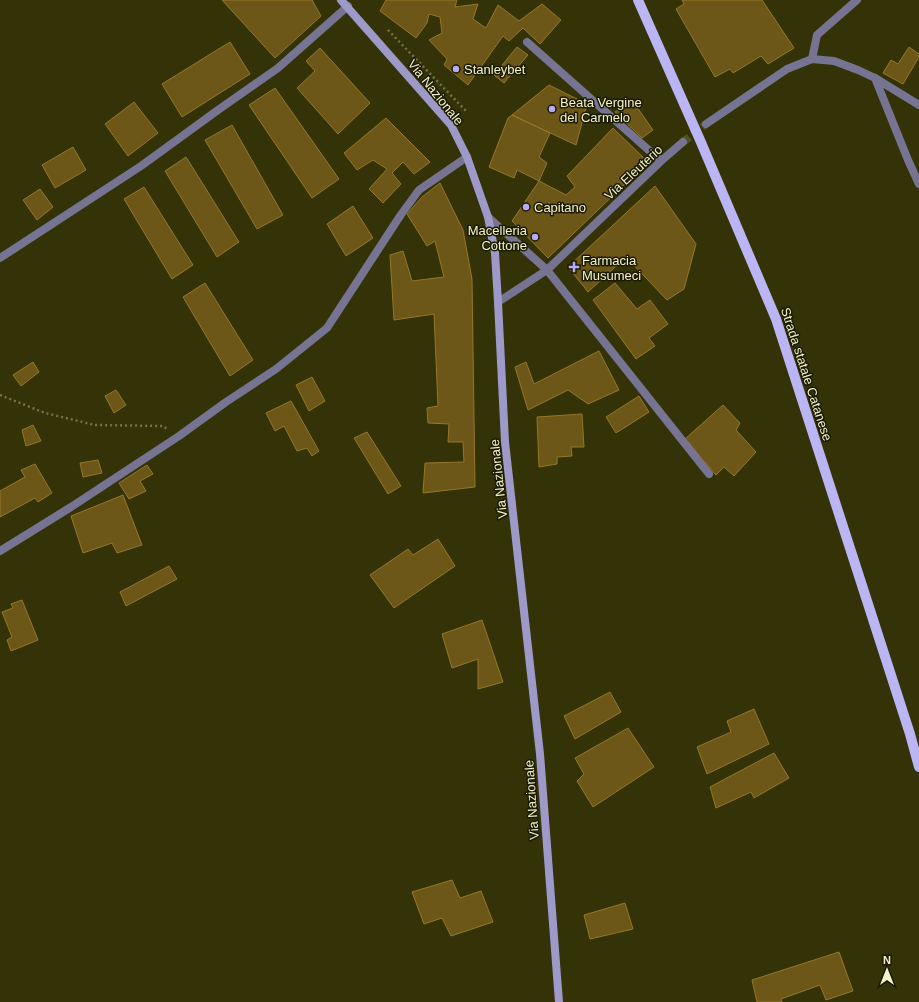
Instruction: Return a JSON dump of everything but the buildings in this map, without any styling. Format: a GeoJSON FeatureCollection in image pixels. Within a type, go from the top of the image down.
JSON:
{"type":"FeatureCollection","features":[{"type":"Feature","properties":{"kind":"main road","name":"Via Nazionale"},"geometry":{"type":"LineString","coordinates":[[342,0],[451,125],[467,157],[488,217],[495,253],[505,442],[540,754],[559,1002]]}},
{"type":"Feature","properties":{"kind":"main road","name":"Strada statale Catanese"},"geometry":{"type":"LineString","coordinates":[[638,0],[700,140],[776,319],[905,719],[919,767]]}},
{"type":"Feature","properties":{"kind":"street"},"geometry":{"type":"LineString","coordinates":[[812,59],[817,35],[858,0]]}},
{"type":"Feature","properties":{"kind":"street"},"geometry":{"type":"LineString","coordinates":[[0,258],[141,166],[278,68],[348,6]]}},
{"type":"Feature","properties":{"kind":"street"},"geometry":{"type":"LineString","coordinates":[[526,42],[661,161]]}},
{"type":"Feature","properties":{"kind":"street"},"geometry":{"type":"LineString","coordinates":[[706,124],[787,69],[812,59],[834,61],[858,70],[875,78],[919,105]]}},
{"type":"Feature","properties":{"kind":"street"},"geometry":{"type":"LineString","coordinates":[[875,78],[919,184]]}},
{"type":"Feature","properties":{"kind":"street","name":"Via Eleuterio"},"geometry":{"type":"LineString","coordinates":[[498,302],[546,270],[683,142]]}},
{"type":"Feature","properties":{"kind":"street"},"geometry":{"type":"LineString","coordinates":[[0,551],[71,507],[179,436],[226,402],[276,369],[327,328],[400,216],[419,190],[467,157]]}},
{"type":"Feature","properties":{"kind":"street"},"geometry":{"type":"LineString","coordinates":[[488,217],[546,270],[709,474]]}},
{"type":"Feature","properties":{"kind":"path"},"geometry":{"type":"LineString","coordinates":[[385,28],[466,111]]}},
{"type":"Feature","properties":{"kind":"path"},"geometry":{"type":"LineString","coordinates":[[0,395],[45,414],[95,425],[163,426],[179,436]]}},
{"type":"Feature","properties":{"kind":"tunnel"},"geometry":{"type":"LineString","coordinates":[[683,142],[706,124]]}},
{"type":"Feature","properties":{"kind":"place","name":"Stanleybet"},"geometry":{"type":"Point","coordinates":[456,69]}},
{"type":"Feature","properties":{"kind":"place","name":"Beata Vergine del Carmelo"},"geometry":{"type":"Point","coordinates":[552,109]}},
{"type":"Feature","properties":{"kind":"place","name":"Capitano"},"geometry":{"type":"Point","coordinates":[526,207]}},
{"type":"Feature","properties":{"kind":"place","name":"Macelleria Cottone"},"geometry":{"type":"Point","coordinates":[535,237]}},
{"type":"Feature","properties":{"kind":"place","name":"Farmacia Musumeci"},"geometry":{"type":"Point","coordinates":[574,267]}}]}
